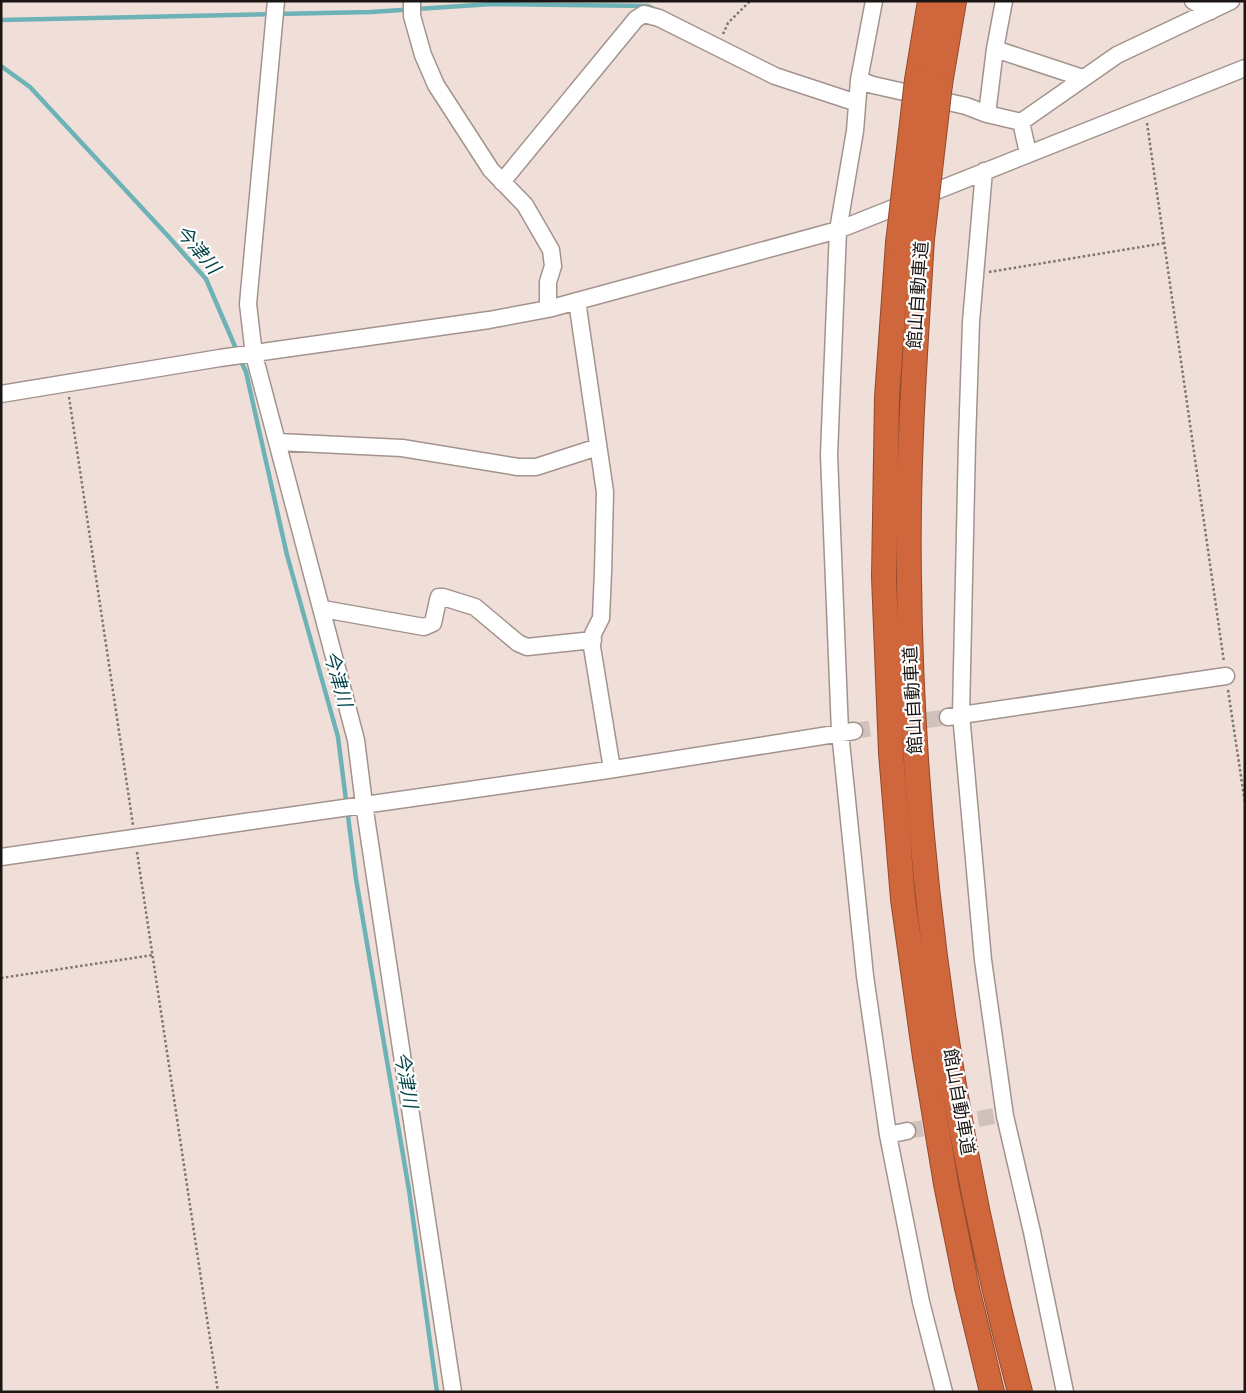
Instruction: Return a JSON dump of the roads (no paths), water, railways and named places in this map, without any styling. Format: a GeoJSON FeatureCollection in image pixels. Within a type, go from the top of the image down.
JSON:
{"type":"FeatureCollection","features":[{"type":"Feature","properties":{"kind":"highway","name":"館山自動車道"},"geometry":{"type":"LineString","coordinates":[[930,1],[922,239],[912,398],[909,577],[916,750],[928,896],[948,1052],[971,1180],[993,1282],[1020,1392]]}},
{"type":"Feature","properties":{"kind":"highway","name":"館山自動車道"},"geometry":{"type":"LineString","coordinates":[[954,1],[928,82],[898,244],[888,397],[884,568],[891,753],[904,899],[925,1057],[946,1184],[967,1288],[992,1392]]}},
{"type":"Feature","properties":{"kind":"street"},"geometry":{"type":"LineString","coordinates":[[276,1],[248,304],[254,354],[323,609],[356,740],[364,804],[453,1392]]}},
{"type":"Feature","properties":{"kind":"street"},"geometry":{"type":"LineString","coordinates":[[412,1],[412,16],[423,55],[436,85],[491,170],[524,205],[551,250],[553,266],[548,282],[548,310]]}},
{"type":"Feature","properties":{"kind":"street"},"geometry":{"type":"LineString","coordinates":[[874,1],[859,80],[855,131],[838,230],[829,455],[864,976],[888,1135],[921,1302],[944,1392]]}},
{"type":"Feature","properties":{"kind":"street"},"geometry":{"type":"LineString","coordinates":[[987,114],[995,49],[1004,1]]}},
{"type":"Feature","properties":{"kind":"street"},"geometry":{"type":"LineString","coordinates":[[1193,1],[1211,11]]}},
{"type":"Feature","properties":{"kind":"street"},"geometry":{"type":"LineString","coordinates":[[859,80],[873,85],[966,106],[987,114],[1021,122],[1117,55],[1231,1]]}},
{"type":"Feature","properties":{"kind":"street"},"geometry":{"type":"LineString","coordinates":[[502,182],[636,19],[644,14],[659,18],[775,76],[857,102]]}},
{"type":"Feature","properties":{"kind":"street"},"geometry":{"type":"LineString","coordinates":[[995,49],[1083,78]]}},
{"type":"Feature","properties":{"kind":"street"},"geometry":{"type":"LineString","coordinates":[[4,391],[67,384],[220,358],[548,310],[838,230],[1245,68]]}},
{"type":"Feature","properties":{"kind":"street"},"geometry":{"type":"LineString","coordinates":[[1021,122],[1028,153]]}},
{"type":"Feature","properties":{"kind":"street"},"geometry":{"type":"LineString","coordinates":[[984,171],[971,322],[954,716],[983,960],[999,1116],[1032,1232],[1065,1392]]}},
{"type":"Feature","properties":{"kind":"street"},"geometry":{"type":"LineString","coordinates":[[577,302],[605,492],[604,572],[600,618],[593,634],[592,647],[612,769]]}},
{"type":"Feature","properties":{"kind":"street"},"geometry":{"type":"LineString","coordinates":[[278,442],[402,448],[518,467],[536,467],[598,446]]}},
{"type":"Feature","properties":{"kind":"street"},"geometry":{"type":"LineString","coordinates":[[323,609],[424,627],[433,623],[439,597],[443,597],[475,607],[518,643],[527,647],[593,640]]}},
{"type":"Feature","properties":{"kind":"street"},"geometry":{"type":"LineString","coordinates":[[954,716],[1226,676]]}},
{"type":"Feature","properties":{"kind":"street"},"geometry":{"type":"LineString","coordinates":[[1,857],[612,769],[847,731]]}},
{"type":"Feature","properties":{"kind":"street"},"geometry":{"type":"LineString","coordinates":[[888,1135],[907,1131]]}},
{"type":"Feature","properties":{"kind":"waterway"},"geometry":{"type":"LineString","coordinates":[[1,20],[371,12],[492,4],[648,6],[656,10]]}},
{"type":"Feature","properties":{"kind":"waterway","name":"今津川"},"geometry":{"type":"LineString","coordinates":[[1,66],[30,87],[206,279],[237,351]]}},
{"type":"Feature","properties":{"kind":"waterway","name":"今津川"},"geometry":{"type":"LineString","coordinates":[[240,359],[246,372],[287,555],[338,737],[356,879],[409,1190],[437,1392]]}},
{"type":"Feature","properties":{"kind":"tunnel"},"geometry":{"type":"LineString","coordinates":[[854,731],[948,717]]}},
{"type":"Feature","properties":{"kind":"tunnel"},"geometry":{"type":"LineString","coordinates":[[907,1131],[994,1116]]}}]}
